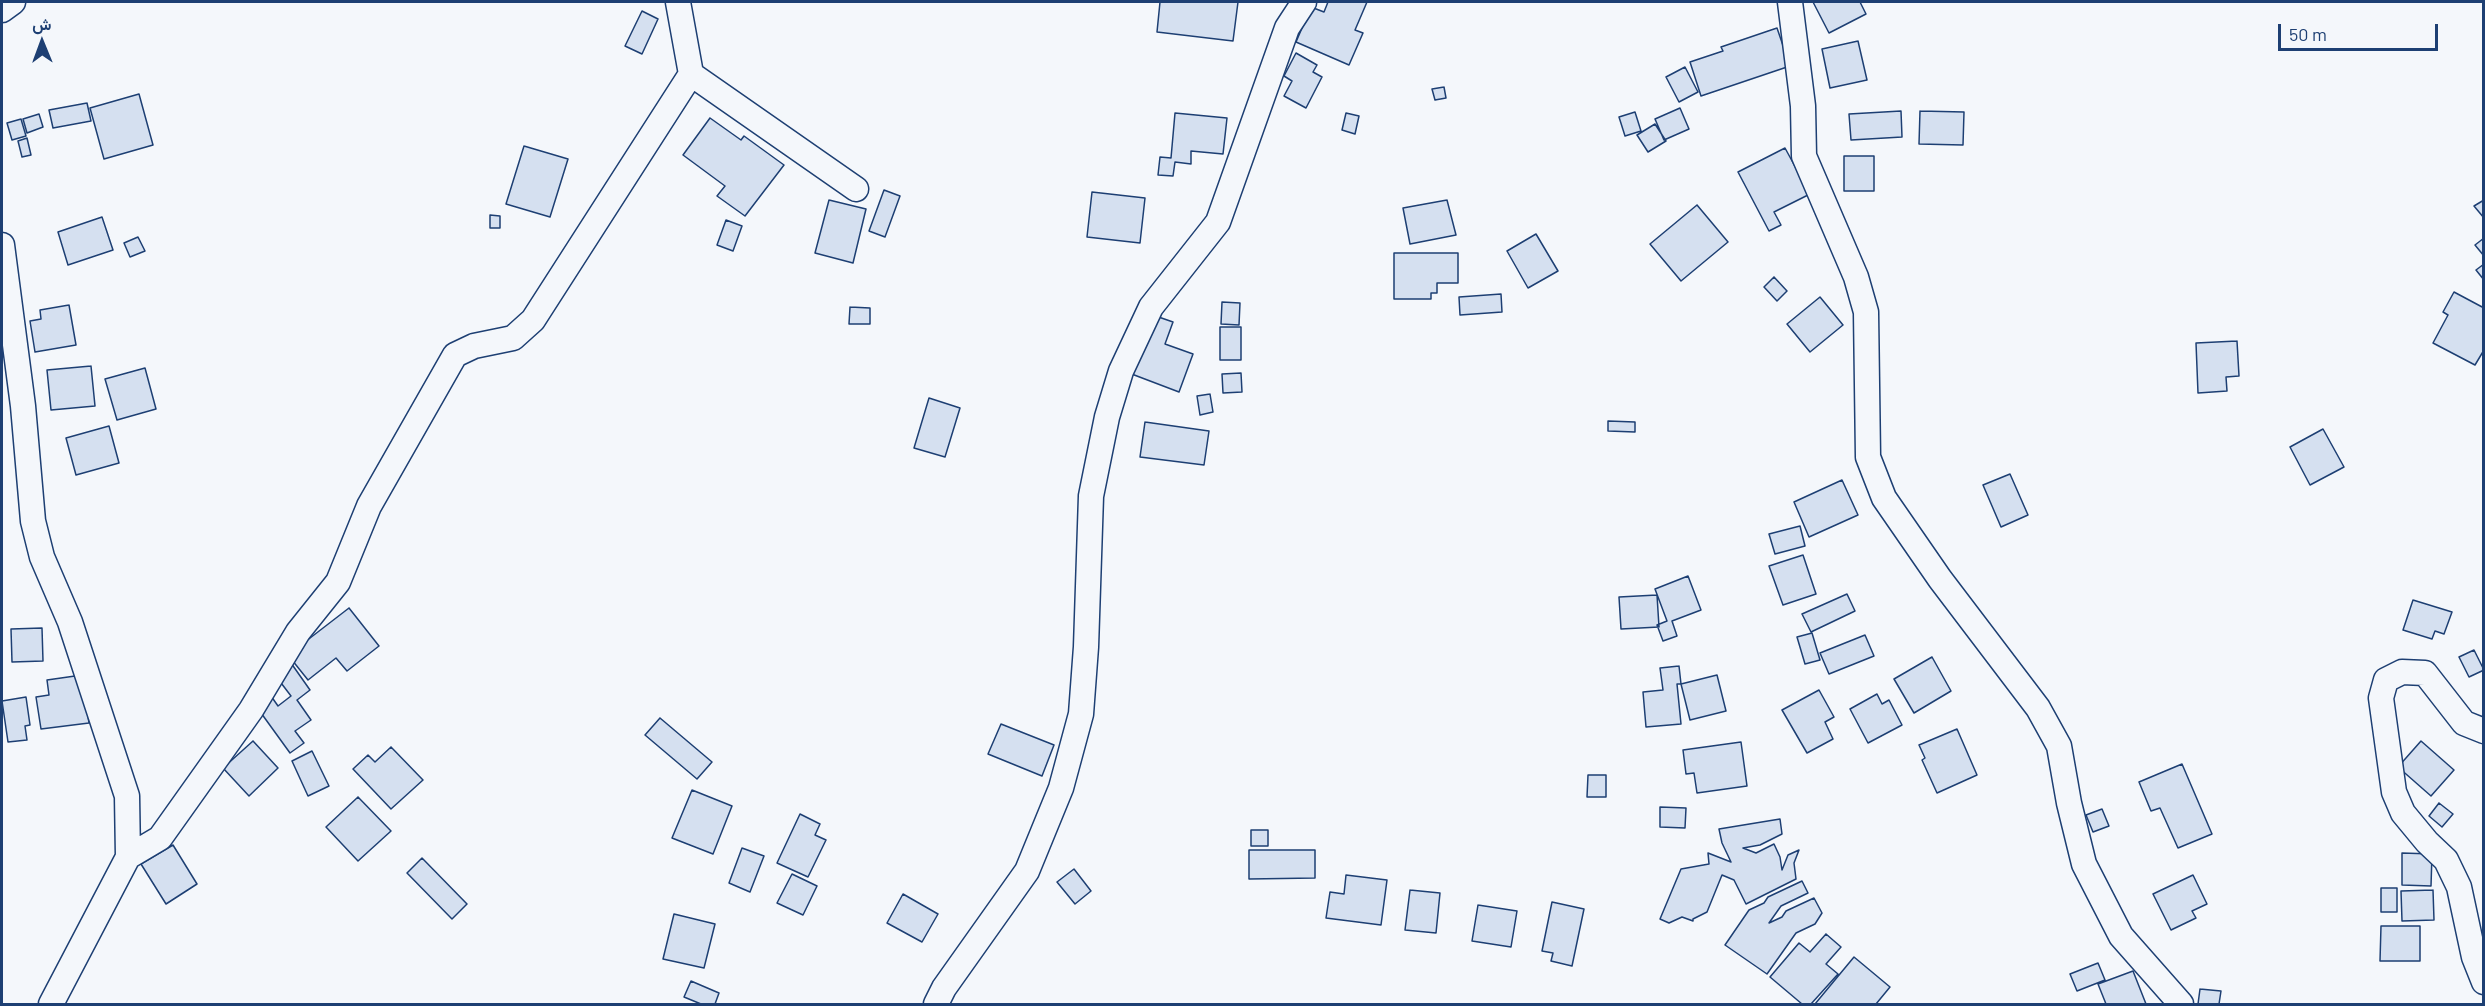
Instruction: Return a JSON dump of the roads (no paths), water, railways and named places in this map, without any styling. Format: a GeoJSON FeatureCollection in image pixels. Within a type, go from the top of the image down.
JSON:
{"type":"FeatureCollection","features":[{"type":"Feature","properties":{"kind":"street"},"geometry":{"type":"LineString","coordinates":[[2,10],[13,2]]}},
{"type":"Feature","properties":{"kind":"street"},"geometry":{"type":"LineString","coordinates":[[128,857],[160,838],[251,710],[298,632],[338,582],[369,506],[454,355],[474,346],[513,338],[533,320],[691,74],[678,2]]}},
{"type":"Feature","properties":{"kind":"street"},"geometry":{"type":"LineString","coordinates":[[936,1005],[944,988],[1027,871],[1061,788],[1081,714],[1086,647],[1091,496],[1107,417],[1122,371],[1151,307],[1218,222],[1287,28],[1304,2]]}},
{"type":"Feature","properties":{"kind":"street"},"geometry":{"type":"LineString","coordinates":[[1790,2],[1803,106],[1804,156],[1856,277],[1866,312],[1868,456],[1884,498],[1940,579],[2038,708],[2059,746],[2069,803],[2084,864],[2121,936],[2181,1005]]}},
{"type":"Feature","properties":{"kind":"street"},"geometry":{"type":"LineString","coordinates":[[691,74],[856,189]]}},
{"type":"Feature","properties":{"kind":"street"},"geometry":{"type":"LineString","coordinates":[[2,245],[23,406],[33,521],[42,557],[70,622],[127,796],[128,857],[51,1005]]}},
{"type":"Feature","properties":{"kind":"street"},"geometry":{"type":"LineString","coordinates":[[2484,731],[2464,723],[2426,673],[2402,672],[2386,680],[2381,698],[2394,792],[2403,813],[2427,842],[2446,860],[2459,887],[2474,957],[2484,982]]}}]}
